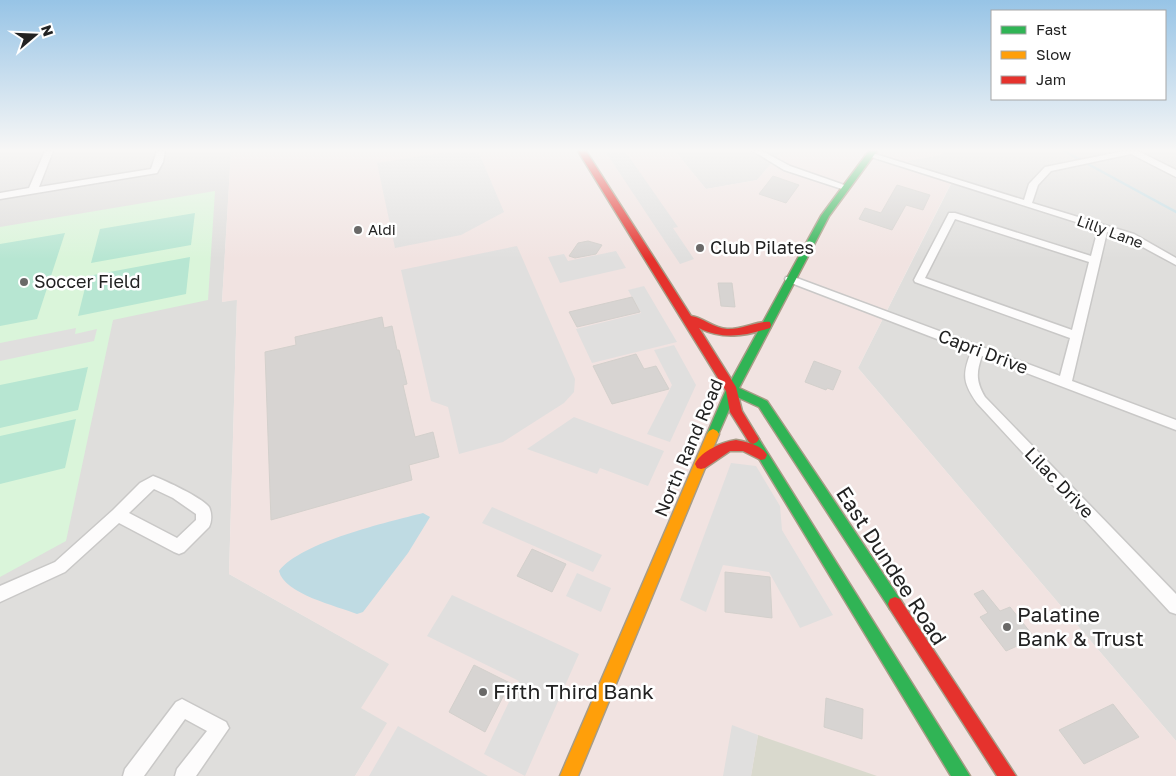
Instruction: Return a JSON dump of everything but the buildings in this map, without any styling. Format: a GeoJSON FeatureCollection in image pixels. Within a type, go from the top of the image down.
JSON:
{"type":"FeatureCollection","features":[{"type":"Feature","properties":{"kind":"main road"},"geometry":{"type":"LineString","coordinates":[[605,187],[732,390],[736,412],[961,776]]}},
{"type":"Feature","properties":{"kind":"main road","name":"North Rand Road"},"geometry":{"type":"LineString","coordinates":[[569,776],[732,390],[825,216],[845,187]]}},
{"type":"Feature","properties":{"kind":"main road"},"geometry":{"type":"LineString","coordinates":[[684,313],[701,328],[726,336],[739,335],[766,325]]}},
{"type":"Feature","properties":{"kind":"main road","name":"East Dundee Road"},"geometry":{"type":"LineString","coordinates":[[732,390],[763,404],[1007,776]]}},
{"type":"Feature","properties":{"kind":"main road"},"geometry":{"type":"LineString","coordinates":[[700,465],[718,449],[730,445],[748,446],[764,458]]}},
{"type":"Feature","properties":{"kind":"street"},"geometry":{"type":"LineString","coordinates":[[33,191],[34,187]]}},
{"type":"Feature","properties":{"kind":"street"},"geometry":{"type":"LineString","coordinates":[[0,196],[56,187]]}},
{"type":"Feature","properties":{"kind":"street","name":"Lilly Lane"},"geometry":{"type":"LineString","coordinates":[[976,187],[1130,236],[1176,262]]}},
{"type":"Feature","properties":{"kind":"street"},"geometry":{"type":"LineString","coordinates":[[1027,204],[1033,187]]}},
{"type":"Feature","properties":{"kind":"street"},"geometry":{"type":"LineString","coordinates":[[1076,336],[919,280],[952,215],[1096,261]]}},
{"type":"Feature","properties":{"kind":"street"},"geometry":{"type":"LineString","coordinates":[[1065,383],[1103,228]]}},
{"type":"Feature","properties":{"kind":"street","name":"Capri Drive"},"geometry":{"type":"LineString","coordinates":[[790,279],[1176,425]]}},
{"type":"Feature","properties":{"kind":"street","name":"Lilac Drive"},"geometry":{"type":"LineString","coordinates":[[978,350],[969,374],[972,387],[981,400],[1176,606]]}},
{"type":"Feature","properties":{"kind":"street"},"geometry":{"type":"LineString","coordinates":[[0,594],[60,567],[118,515],[145,487],[153,482],[160,484],[203,511],[204,522],[179,548],[118,515]]}},
{"type":"Feature","properties":{"kind":"street"},"geometry":{"type":"LineString","coordinates":[[132,776],[182,708],[220,728],[184,776]]}},
{"type":"Feature","properties":{"kind":"shaded area"},"geometry":{"type":"Polygon","coordinates":[[[0,187],[229,187],[222,302],[237,299],[229,574],[390,664],[388,723],[355,776],[0,776],[0,187]]]}},
{"type":"Feature","properties":{"kind":"shaded area"},"geometry":{"type":"Polygon","coordinates":[[[229,187],[705,187],[706,189],[716,187],[949,187],[858,368],[1176,741],[1176,776],[355,776],[387,723],[361,708],[389,664],[229,574],[237,300],[222,302],[229,187]]]}},
{"type":"Feature","properties":{"kind":"shaded area"},"geometry":{"type":"Polygon","coordinates":[[[382,187],[493,187],[504,212],[461,235],[395,248],[382,187]]]}},
{"type":"Feature","properties":{"kind":"shaded area"},"geometry":{"type":"Polygon","coordinates":[[[629,187],[650,187],[678,227],[673,228],[694,259],[680,264],[629,187]]]}},
{"type":"Feature","properties":{"kind":"shaded area"},"geometry":{"type":"Polygon","coordinates":[[[949,187],[1176,187],[1176,741],[858,368],[949,187]]]}},
{"type":"Feature","properties":{"kind":"shaded area"},"geometry":{"type":"Polygon","coordinates":[[[517,246],[575,379],[574,392],[564,403],[503,442],[459,454],[448,407],[431,401],[401,270],[517,246]]]}},
{"type":"Feature","properties":{"kind":"shaded area"},"geometry":{"type":"Polygon","coordinates":[[[616,251],[626,268],[560,283],[548,257],[564,254],[568,261],[616,251]]]}},
{"type":"Feature","properties":{"kind":"shaded area"},"geometry":{"type":"Polygon","coordinates":[[[644,286],[677,342],[592,363],[576,329],[641,313],[628,290],[644,286]]]}},
{"type":"Feature","properties":{"kind":"shaded area"},"geometry":{"type":"Polygon","coordinates":[[[76,328],[75,334],[97,329],[94,341],[0,361],[0,343],[76,328]]]}},
{"type":"Feature","properties":{"kind":"shaded area"},"geometry":{"type":"Polygon","coordinates":[[[674,345],[696,385],[670,442],[647,434],[672,385],[654,350],[674,345]]]}},
{"type":"Feature","properties":{"kind":"shaded area"},"geometry":{"type":"Polygon","coordinates":[[[574,417],[664,451],[648,486],[600,468],[597,474],[527,449],[574,417]]]}},
{"type":"Feature","properties":{"kind":"shaded area"},"geometry":{"type":"Polygon","coordinates":[[[731,463],[756,466],[780,506],[782,530],[833,615],[800,628],[769,572],[723,565],[706,612],[680,600],[731,463]]]}},
{"type":"Feature","properties":{"kind":"shaded area"},"geometry":{"type":"Polygon","coordinates":[[[492,507],[602,555],[593,572],[482,523],[492,507]]]}},
{"type":"Feature","properties":{"kind":"shaded area"},"geometry":{"type":"Polygon","coordinates":[[[577,573],[611,588],[601,612],[566,596],[577,573]]]}},
{"type":"Feature","properties":{"kind":"shaded area"},"geometry":{"type":"Polygon","coordinates":[[[452,595],[579,654],[525,776],[484,754],[519,681],[427,636],[452,595]]]}},
{"type":"Feature","properties":{"kind":"shaded area"},"geometry":{"type":"Polygon","coordinates":[[[732,725],[758,735],[751,776],[723,776],[732,725]]]}},
{"type":"Feature","properties":{"kind":"shaded area"},"geometry":{"type":"Polygon","coordinates":[[[398,726],[488,776],[369,776],[398,726]]]}},
{"type":"Feature","properties":{"kind":"shaded area"},"geometry":{"type":"Polygon","coordinates":[[[758,735],[877,776],[751,776],[758,735]]]}},
{"type":"Feature","properties":{"kind":"green space"},"geometry":{"type":"Polygon","coordinates":[[[215,191],[208,300],[113,320],[66,541],[0,577],[0,227],[215,191]]]}},
{"type":"Feature","properties":{"kind":"green space","name":"Soccer Field"},"geometry":{"type":"Polygon","coordinates":[[[195,213],[191,245],[91,263],[100,229],[195,213]]]}},
{"type":"Feature","properties":{"kind":"green space","name":"Soccer Field"},"geometry":{"type":"Polygon","coordinates":[[[65,233],[37,319],[0,326],[0,244],[65,233]]]}},
{"type":"Feature","properties":{"kind":"green space","name":"Soccer Field"},"geometry":{"type":"Polygon","coordinates":[[[190,257],[186,294],[78,316],[88,276],[190,257]]]}},
{"type":"Feature","properties":{"kind":"green space"},"geometry":{"type":"Polygon","coordinates":[[[88,367],[78,410],[0,428],[0,385],[88,367]]]}},
{"type":"Feature","properties":{"kind":"green space"},"geometry":{"type":"Polygon","coordinates":[[[76,419],[65,468],[0,484],[0,436],[76,419]]]}},
{"type":"Feature","properties":{"kind":"water"},"geometry":{"type":"Polygon","coordinates":[[[423,513],[430,517],[408,553],[363,612],[357,614],[301,593],[283,579],[279,571],[290,561],[325,542],[423,513]]]}},
{"type":"Feature","properties":{"kind":"waterway"},"geometry":{"type":"LineString","coordinates":[[1130,187],[1176,212]]}},
{"type":"Feature","properties":{"kind":"traffic: fast"},"geometry":{"type":"LineString","coordinates":[[713,434],[732,390],[825,216],[846,187]]}},
{"type":"Feature","properties":{"kind":"traffic: fast"},"geometry":{"type":"LineString","coordinates":[[732,390],[763,404],[895,604]]}},
{"type":"Feature","properties":{"kind":"traffic: fast"},"geometry":{"type":"LineString","coordinates":[[753,439],[961,776]]}},
{"type":"Feature","properties":{"kind":"traffic: slow"},"geometry":{"type":"LineString","coordinates":[[569,776],[713,434]]}},
{"type":"Feature","properties":{"kind":"traffic: jam"},"geometry":{"type":"LineString","coordinates":[[605,187],[732,390],[736,412],[753,439]]}},
{"type":"Feature","properties":{"kind":"traffic: jam"},"geometry":{"type":"LineString","coordinates":[[691,319],[709,329],[727,333],[737,333],[766,325]]}},
{"type":"Feature","properties":{"kind":"traffic: jam"},"geometry":{"type":"LineString","coordinates":[[701,464],[723,448],[736,445],[752,449],[761,455]]}},
{"type":"Feature","properties":{"kind":"traffic: jam"},"geometry":{"type":"LineString","coordinates":[[895,604],[1007,776]]}},
{"type":"Feature","properties":{"kind":"place","name":"Aldi"},"geometry":{"type":"Point","coordinates":[358,230]}},
{"type":"Feature","properties":{"kind":"place","name":"Club Pilates"},"geometry":{"type":"Point","coordinates":[700,248]}},
{"type":"Feature","properties":{"kind":"place","name":"Soccer Field"},"geometry":{"type":"Point","coordinates":[24,282]}},
{"type":"Feature","properties":{"kind":"place","name":"Palatine Bank & Trust"},"geometry":{"type":"Point","coordinates":[1007,627]}},
{"type":"Feature","properties":{"kind":"place","name":"Fifth Third Bank"},"geometry":{"type":"Point","coordinates":[483,692]}}]}
